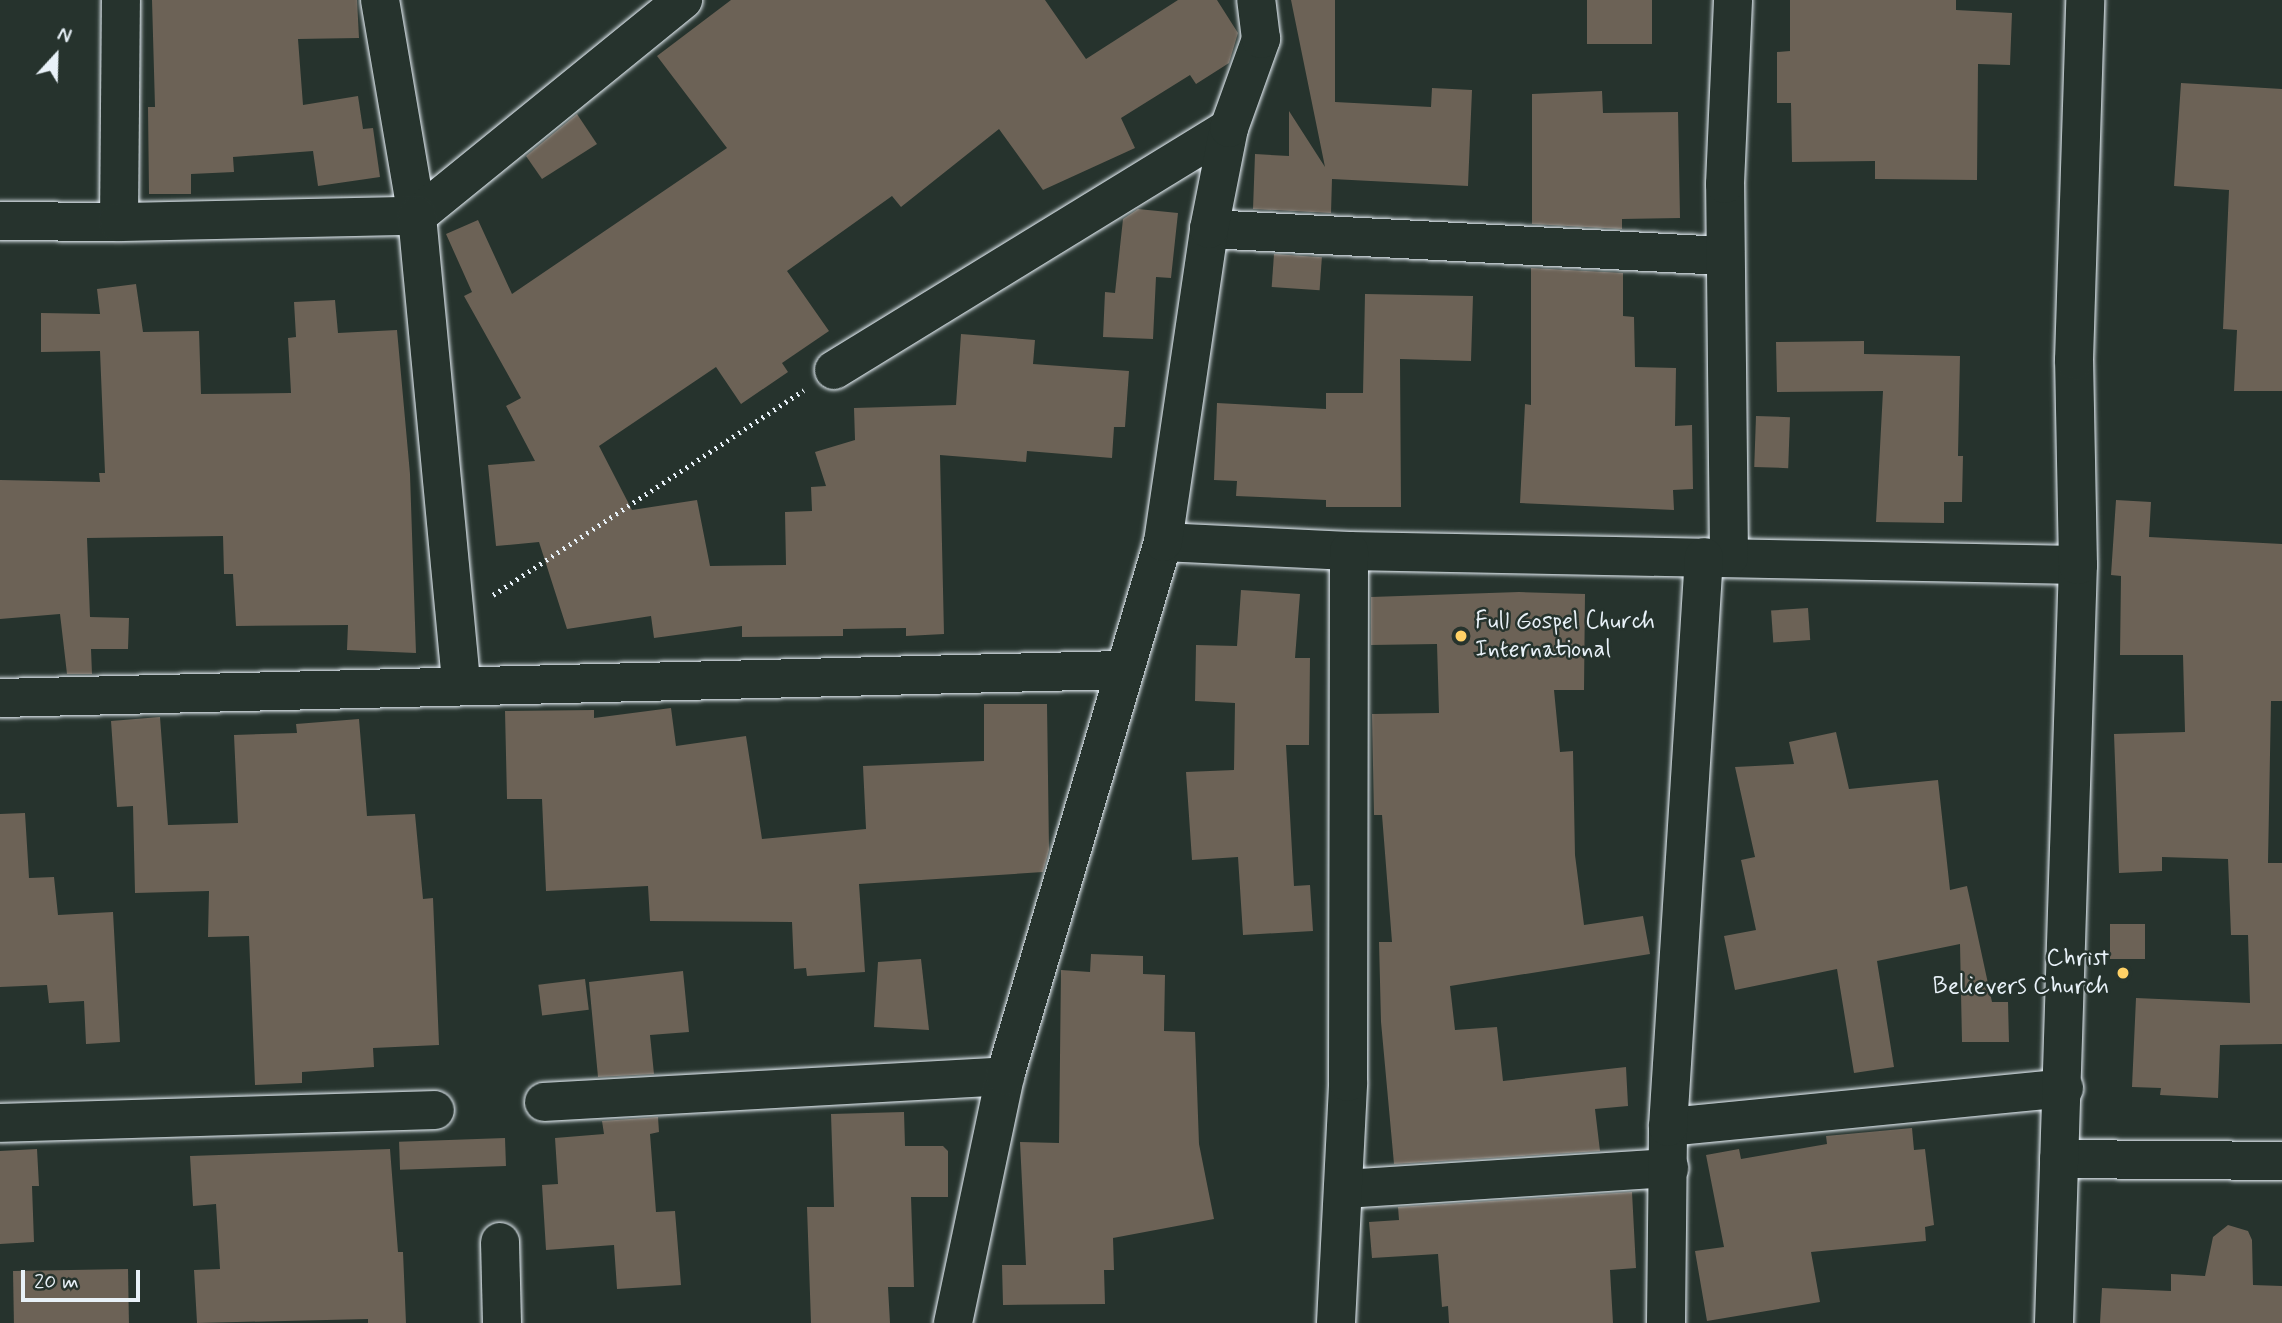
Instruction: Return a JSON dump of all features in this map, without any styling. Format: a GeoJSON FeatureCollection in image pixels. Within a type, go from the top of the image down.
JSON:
{"type":"FeatureCollection","features":[{"type":"Feature","properties":{"kind":"street"},"geometry":{"type":"LineString","coordinates":[[119,222],[121,0]]}},
{"type":"Feature","properties":{"kind":"street"},"geometry":{"type":"LineString","coordinates":[[380,0],[417,216],[461,684]]}},
{"type":"Feature","properties":{"kind":"street"},"geometry":{"type":"LineString","coordinates":[[0,221],[119,222],[417,216],[683,0]]}},
{"type":"Feature","properties":{"kind":"street"},"geometry":{"type":"LineString","coordinates":[[953,1323],[1005,1076],[1163,541],[1209,229],[1229,128],[1261,39],[1256,0]]}},
{"type":"Feature","properties":{"kind":"street"},"geometry":{"type":"LineString","coordinates":[[1666,1323],[1668,1127],[1717,557],[1733,0]]}},
{"type":"Feature","properties":{"kind":"street"},"geometry":{"type":"LineString","coordinates":[[2054,1323],[2064,1088],[2078,565],[2074,360],[2085,0]]}},
{"type":"Feature","properties":{"kind":"street"},"geometry":{"type":"LineString","coordinates":[[834,370],[1229,128]]}},
{"type":"Feature","properties":{"kind":"street"},"geometry":{"type":"LineString","coordinates":[[1209,229],[1725,256]]}},
{"type":"Feature","properties":{"kind":"street"},"geometry":{"type":"LineString","coordinates":[[1163,541],[1349,551],[2078,565]]}},
{"type":"Feature","properties":{"kind":"street"},"geometry":{"type":"LineString","coordinates":[[1336,1323],[1344,1189],[1349,551]]}},
{"type":"Feature","properties":{"kind":"street"},"geometry":{"type":"LineString","coordinates":[[0,698],[461,684],[1125,670]]}},
{"type":"Feature","properties":{"kind":"street"},"geometry":{"type":"LineString","coordinates":[[544,1102],[1005,1076]]}},
{"type":"Feature","properties":{"kind":"street"},"geometry":{"type":"LineString","coordinates":[[1668,1127],[2064,1088]]}},
{"type":"Feature","properties":{"kind":"street"},"geometry":{"type":"LineString","coordinates":[[0,1123],[435,1110]]}},
{"type":"Feature","properties":{"kind":"street"},"geometry":{"type":"LineString","coordinates":[[2059,1159],[2282,1161]]}},
{"type":"Feature","properties":{"kind":"street"},"geometry":{"type":"LineString","coordinates":[[1344,1189],[1669,1168]]}},
{"type":"Feature","properties":{"kind":"street"},"geometry":{"type":"LineString","coordinates":[[500,1242],[502,1323]]}},
{"type":"Feature","properties":{"kind":"path"},"geometry":{"type":"LineString","coordinates":[[454,621],[834,370]]}},
{"type":"Feature","properties":{"kind":"building"},"geometry":{"type":"Polygon","coordinates":[[[152,0],[357,0],[359,38],[298,39],[303,105],[358,96],[363,129],[373,128],[380,177],[318,186],[313,151],[233,157],[234,172],[191,174],[191,194],[149,194],[148,107],[155,107],[152,0]]]}},
{"type":"Feature","properties":{"kind":"building"},"geometry":{"type":"Polygon","coordinates":[[[731,0],[1045,0],[1086,59],[1178,0],[1217,0],[1238,33],[1229,63],[1196,84],[1190,75],[1121,118],[1135,148],[1043,190],[999,129],[901,207],[892,196],[787,271],[829,331],[782,363],[788,372],[741,404],[716,367],[599,446],[632,510],[697,500],[710,566],[786,565],[785,512],[812,511],[811,487],[826,486],[815,452],[855,440],[854,408],[956,405],[961,334],[1035,340],[1033,364],[1129,371],[1125,427],[1114,427],[1112,458],[1027,451],[1026,462],[940,455],[944,634],[906,636],[906,628],[843,629],[843,636],[742,637],[742,626],[654,638],[651,616],[567,629],[539,542],[496,546],[488,465],[535,461],[506,406],[521,398],[464,296],[472,292],[446,234],[478,220],[512,294],[727,148],[657,56],[731,0]]]}},
{"type":"Feature","properties":{"kind":"building"},"geometry":{"type":"Polygon","coordinates":[[[1291,0],[1335,0],[1335,102],[1431,107],[1432,88],[1472,90],[1468,186],[1332,179],[1331,213],[1253,209],[1255,154],[1289,156],[1289,111],[1325,167],[1291,0]]]}},
{"type":"Feature","properties":{"kind":"building"},"geometry":{"type":"Polygon","coordinates":[[[1587,0],[1652,0],[1652,44],[1587,44],[1587,0]]]}},
{"type":"Feature","properties":{"kind":"building"},"geometry":{"type":"Polygon","coordinates":[[[1790,0],[1956,0],[1956,10],[2012,13],[2010,65],[1978,64],[1977,180],[1875,179],[1875,161],[1792,162],[1791,103],[1777,103],[1777,52],[1790,51],[1790,0]]]}},
{"type":"Feature","properties":{"kind":"building"},"geometry":{"type":"Polygon","coordinates":[[[2181,83],[2282,89],[2282,391],[2234,391],[2237,330],[2223,329],[2229,190],[2174,186],[2181,83]]]}},
{"type":"Feature","properties":{"kind":"building"},"geometry":{"type":"Polygon","coordinates":[[[1602,91],[1603,113],[1678,112],[1680,218],[1622,219],[1622,229],[1532,224],[1532,94],[1602,91]]]}},
{"type":"Feature","properties":{"kind":"building"},"geometry":{"type":"Polygon","coordinates":[[[577,114],[597,144],[542,179],[526,156],[577,114]]]}},
{"type":"Feature","properties":{"kind":"building"},"geometry":{"type":"Polygon","coordinates":[[[1138,209],[1178,213],[1171,278],[1156,277],[1153,339],[1103,337],[1105,292],[1115,293],[1123,219],[1138,209]]]}},
{"type":"Feature","properties":{"kind":"building"},"geometry":{"type":"Polygon","coordinates":[[[1274,254],[1322,257],[1320,290],[1272,287],[1274,254]]]}},
{"type":"Feature","properties":{"kind":"building"},"geometry":{"type":"Polygon","coordinates":[[[1531,268],[1623,273],[1623,316],[1634,317],[1635,367],[1676,368],[1675,426],[1692,425],[1693,489],[1673,490],[1674,510],[1520,503],[1525,404],[1531,405],[1531,268]]]}},
{"type":"Feature","properties":{"kind":"building"},"geometry":{"type":"Polygon","coordinates":[[[136,284],[143,332],[199,331],[201,394],[291,393],[288,338],[296,337],[294,302],[335,300],[338,333],[397,330],[410,474],[416,653],[347,650],[348,625],[236,626],[233,574],[224,574],[223,536],[87,538],[90,617],[129,618],[128,649],[91,649],[92,674],[67,674],[60,614],[0,619],[0,480],[100,482],[99,473],[105,473],[100,351],[41,352],[41,313],[100,314],[97,289],[136,284]]]}},
{"type":"Feature","properties":{"kind":"building"},"geometry":{"type":"Polygon","coordinates":[[[1365,294],[1473,296],[1471,361],[1400,359],[1401,507],[1326,507],[1326,500],[1236,496],[1237,481],[1214,480],[1217,403],[1326,409],[1326,393],[1363,393],[1365,294]]]}},
{"type":"Feature","properties":{"kind":"building"},"geometry":{"type":"Polygon","coordinates":[[[1864,341],[1864,354],[1960,356],[1958,456],[1963,456],[1962,502],[1944,502],[1944,523],[1876,522],[1883,391],[1777,392],[1776,342],[1864,341]]]}},
{"type":"Feature","properties":{"kind":"building"},"geometry":{"type":"Polygon","coordinates":[[[1756,416],[1790,417],[1788,468],[1754,467],[1756,416]]]}},
{"type":"Feature","properties":{"kind":"building"},"geometry":{"type":"Polygon","coordinates":[[[2116,500],[2151,502],[2149,537],[2282,544],[2282,701],[2271,701],[2268,863],[2282,863],[2282,1044],[2220,1045],[2218,1098],[2160,1095],[2161,1088],[2132,1087],[2136,998],[2250,1003],[2248,935],[2231,935],[2228,859],[2162,857],[2162,871],[2119,873],[2114,734],[2185,732],[2183,655],[2120,655],[2121,576],[2111,575],[2116,500]]]}},
{"type":"Feature","properties":{"kind":"building"},"geometry":{"type":"Polygon","coordinates":[[[1241,590],[1300,594],[1295,658],[1310,658],[1309,745],[1286,745],[1294,886],[1310,885],[1313,931],[1243,935],[1238,857],[1192,860],[1186,772],[1234,770],[1235,703],[1195,701],[1196,645],[1237,646],[1241,590]]]}},
{"type":"Feature","properties":{"kind":"building"},"geometry":{"type":"Polygon","coordinates":[[[1519,592],[1585,594],[1584,690],[1554,690],[1560,752],[1573,751],[1575,855],[1584,925],[1643,916],[1650,954],[1450,986],[1455,1030],[1497,1027],[1503,1081],[1626,1067],[1628,1106],[1595,1109],[1600,1151],[1394,1164],[1381,1022],[1379,942],[1392,942],[1382,815],[1374,815],[1372,714],[1439,713],[1437,644],[1371,645],[1371,597],[1519,592]]]}},
{"type":"Feature","properties":{"kind":"building"},"geometry":{"type":"Polygon","coordinates":[[[1808,608],[1810,640],[1773,643],[1771,611],[1808,608]]]}},
{"type":"Feature","properties":{"kind":"building"},"geometry":{"type":"Polygon","coordinates":[[[984,704],[1047,704],[1049,850],[1043,872],[859,884],[865,972],[807,976],[806,968],[794,969],[792,922],[650,921],[648,886],[546,891],[542,799],[507,799],[505,711],[594,710],[594,718],[671,708],[676,746],[746,736],[762,839],[866,829],[863,766],[984,761],[984,704]]]}},
{"type":"Feature","properties":{"kind":"building"},"geometry":{"type":"Polygon","coordinates":[[[160,717],[168,825],[238,823],[234,735],[297,733],[296,724],[359,719],[367,816],[415,814],[423,899],[433,898],[439,1045],[373,1048],[374,1067],[302,1072],[302,1083],[255,1085],[249,936],[208,937],[209,891],[135,893],[133,806],[117,807],[111,721],[160,717]]]}},
{"type":"Feature","properties":{"kind":"building"},"geometry":{"type":"Polygon","coordinates":[[[1836,732],[1849,789],[1938,780],[1950,890],[1967,886],[1992,1002],[2008,1002],[2009,1042],[1962,1042],[1960,944],[1877,961],[1894,1067],[1854,1073],[1837,969],[1735,990],[1724,936],[1756,930],[1741,860],[1755,857],[1735,767],[1794,764],[1789,742],[1836,732]]]}},
{"type":"Feature","properties":{"kind":"building"},"geometry":{"type":"Polygon","coordinates":[[[25,813],[29,878],[54,877],[58,915],[113,912],[120,1042],[86,1044],[84,1001],[49,1003],[47,985],[0,987],[0,814],[25,813]]]}},
{"type":"Feature","properties":{"kind":"building"},"geometry":{"type":"Polygon","coordinates":[[[2110,924],[2145,924],[2145,959],[2110,959],[2110,924]]]}},
{"type":"Feature","properties":{"kind":"building"},"geometry":{"type":"Polygon","coordinates":[[[1091,954],[1143,956],[1143,974],[1165,975],[1164,1031],[1195,1032],[1199,1144],[1214,1219],[1113,1238],[1114,1270],[1104,1270],[1105,1304],[1003,1305],[1002,1265],[1026,1265],[1020,1142],[1059,1143],[1061,970],[1090,972],[1091,954]]]}},
{"type":"Feature","properties":{"kind":"building"},"geometry":{"type":"Polygon","coordinates":[[[921,959],[929,1030],[874,1027],[878,962],[921,959]]]}},
{"type":"Feature","properties":{"kind":"building"},"geometry":{"type":"Polygon","coordinates":[[[683,971],[689,1032],[650,1035],[654,1074],[598,1077],[589,982],[683,971]]]}},
{"type":"Feature","properties":{"kind":"building"},"geometry":{"type":"Polygon","coordinates":[[[585,979],[589,1010],[542,1015],[538,985],[585,979]]]}},
{"type":"Feature","properties":{"kind":"building"},"geometry":{"type":"Polygon","coordinates":[[[904,1112],[905,1146],[943,1146],[948,1151],[948,1197],[911,1197],[914,1287],[888,1287],[890,1323],[811,1323],[807,1207],[834,1207],[831,1114],[904,1112]]]}},
{"type":"Feature","properties":{"kind":"building"},"geometry":{"type":"Polygon","coordinates":[[[658,1117],[659,1132],[650,1134],[656,1212],[675,1211],[681,1285],[617,1289],[614,1245],[546,1250],[542,1185],[558,1184],[555,1138],[604,1134],[602,1121],[658,1117]]]}},
{"type":"Feature","properties":{"kind":"building"},"geometry":{"type":"Polygon","coordinates":[[[1912,1128],[1914,1150],[1925,1149],[1934,1225],[1925,1227],[1926,1241],[1811,1252],[1820,1302],[1707,1321],[1695,1251],[1724,1247],[1706,1155],[1739,1149],[1741,1159],[1827,1144],[1826,1136],[1912,1128]]]}},
{"type":"Feature","properties":{"kind":"building"},"geometry":{"type":"Polygon","coordinates":[[[505,1138],[506,1166],[400,1170],[399,1142],[505,1138]]]}},
{"type":"Feature","properties":{"kind":"building"},"geometry":{"type":"Polygon","coordinates":[[[37,1149],[39,1186],[32,1186],[34,1242],[0,1244],[0,1151],[37,1149]]]}},
{"type":"Feature","properties":{"kind":"building"},"geometry":{"type":"Polygon","coordinates":[[[390,1149],[398,1252],[403,1252],[406,1323],[368,1323],[368,1319],[197,1323],[194,1270],[220,1269],[216,1204],[193,1206],[190,1156],[390,1149]]]}},
{"type":"Feature","properties":{"kind":"building"},"geometry":{"type":"Polygon","coordinates":[[[1632,1192],[1636,1268],[1610,1270],[1613,1323],[1449,1323],[1448,1306],[1442,1307],[1438,1254],[1372,1258],[1369,1222],[1399,1220],[1398,1207],[1632,1192]]]}},
{"type":"Feature","properties":{"kind":"building"},"geometry":{"type":"Polygon","coordinates":[[[2228,1225],[2248,1231],[2252,1240],[2253,1285],[2282,1286],[2282,1323],[2100,1323],[2102,1288],[2171,1291],[2171,1274],[2205,1276],[2213,1237],[2228,1225]]]}},
{"type":"Feature","properties":{"kind":"building"},"geometry":{"type":"Polygon","coordinates":[[[128,1269],[129,1323],[14,1323],[13,1271],[128,1269]]]}},
{"type":"Feature","properties":{"kind":"place","name":"Full Gospel Church International"},"geometry":{"type":"Point","coordinates":[1461,636]}},
{"type":"Feature","properties":{"kind":"place","name":"Christ Believers Church"},"geometry":{"type":"Point","coordinates":[2123,973]}}]}
